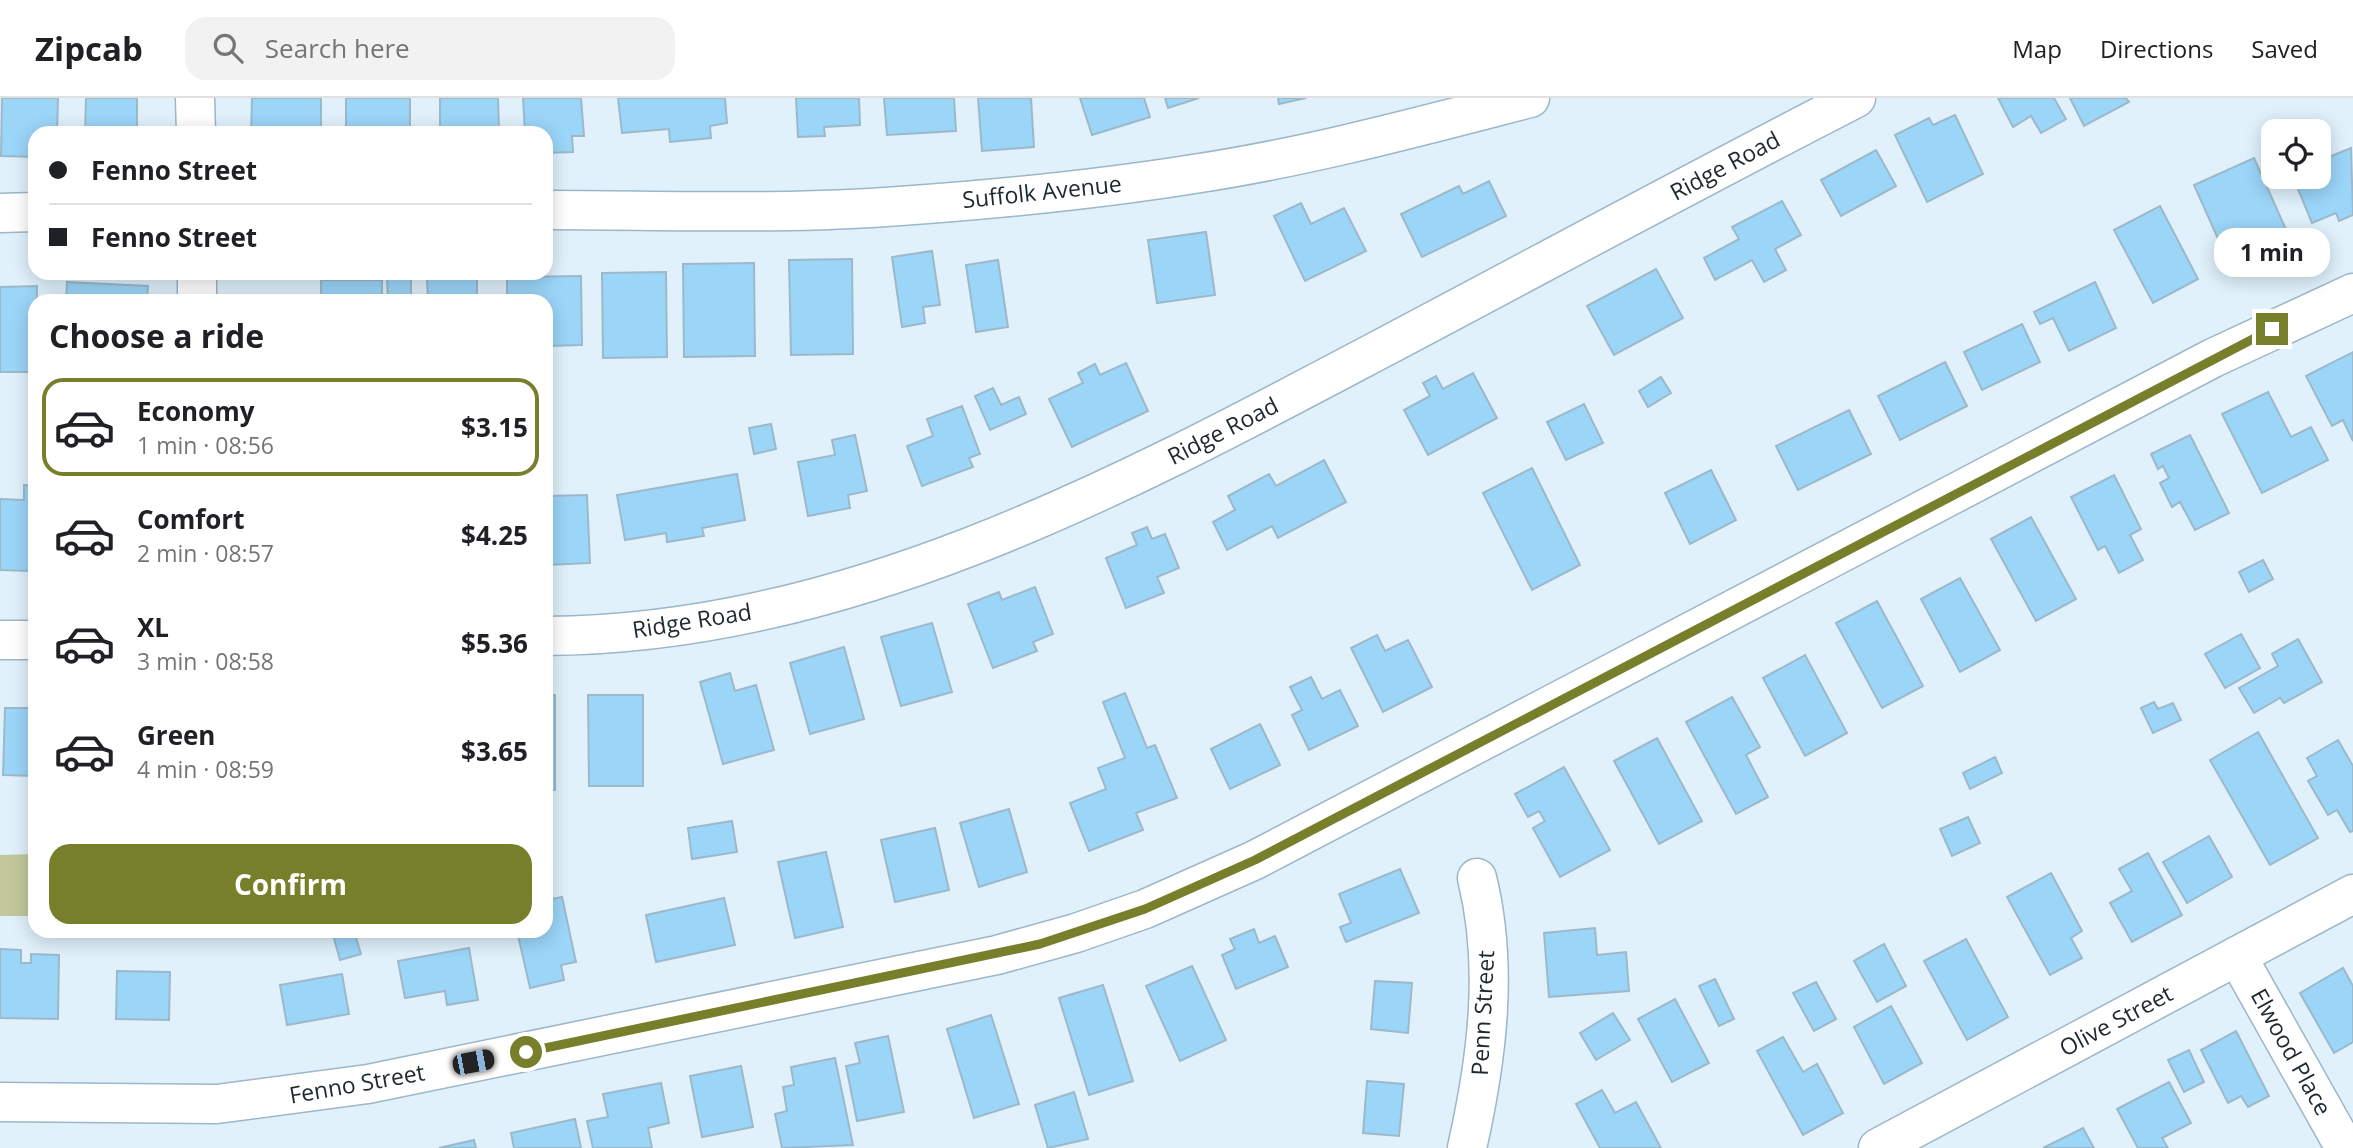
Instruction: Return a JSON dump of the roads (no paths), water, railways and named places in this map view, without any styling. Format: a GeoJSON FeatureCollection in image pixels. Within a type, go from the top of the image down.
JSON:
{"type":"FeatureCollection","features":[{"type":"Feature","properties":{"kind":"street"},"geometry":{"type":"LineString","coordinates":[[195,98],[195,126]]}},
{"type":"Feature","properties":{"kind":"street","name":"Suffolk Avenue"},"geometry":{"type":"LineString","coordinates":[[553,210],[830,210],[1085,188],[1201,173],[1411,128],[1530,98]]}},
{"type":"Feature","properties":{"kind":"street","name":"Ridge Road"},"geometry":{"type":"LineString","coordinates":[[553,636],[601,636],[745,614],[919,568],[1062,511],[1235,426],[1856,98]]}},
{"type":"Feature","properties":{"kind":"street"},"geometry":{"type":"LineString","coordinates":[[0,213],[28,212]]}},
{"type":"Feature","properties":{"kind":"street","name":"Fenno Street"},"geometry":{"type":"LineString","coordinates":[[0,1102],[217,1104],[335,1090],[973,960],[1099,925],[1180,895],[1255,860],[2191,369],[2353,293]]}},
{"type":"Feature","properties":{"kind":"street"},"geometry":{"type":"LineString","coordinates":[[0,640],[28,640]]}},
{"type":"Feature","properties":{"kind":"street","name":"Penn Street"},"geometry":{"type":"LineString","coordinates":[[1467,1148],[1485,1055],[1489,997],[1485,916],[1477,878]]}},
{"type":"Feature","properties":{"kind":"street","name":"Olive Street"},"geometry":{"type":"LineString","coordinates":[[1878,1148],[2353,894]]}},
{"type":"Feature","properties":{"kind":"street","name":"Elwood Place"},"geometry":{"type":"LineString","coordinates":[[2237,956],[2345,1148]]}}]}
